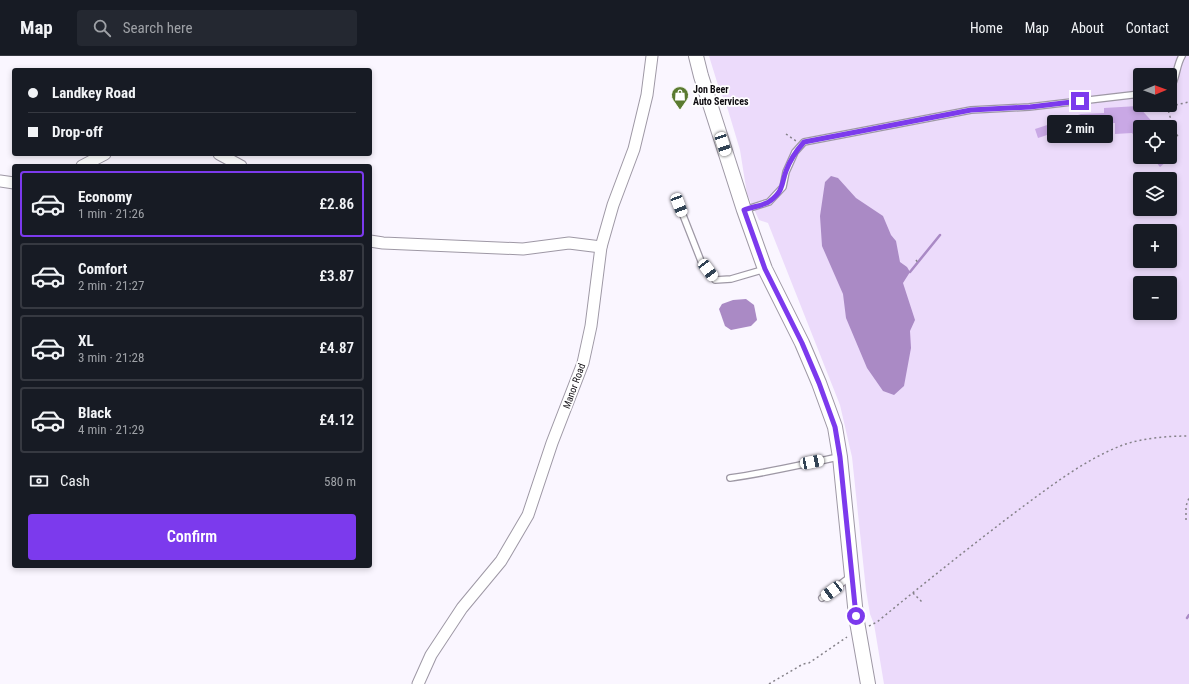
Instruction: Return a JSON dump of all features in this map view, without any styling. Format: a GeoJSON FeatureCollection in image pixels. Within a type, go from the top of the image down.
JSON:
{"type":"FeatureCollection","features":[{"type":"Feature","properties":{"kind":"street","name":"Manor Road"},"geometry":{"type":"LineString","coordinates":[[418,684],[431,655],[462,608],[501,561],[528,516],[552,443],[583,363],[591,326],[601,247],[613,205],[634,148],[647,95],[652,56]]}},
{"type":"Feature","properties":{"kind":"street"},"geometry":{"type":"LineString","coordinates":[[696,56],[700,76],[765,269],[802,343],[835,427],[840,457],[859,631],[868,684]]}},
{"type":"Feature","properties":{"kind":"street"},"geometry":{"type":"LineString","coordinates":[[86,164],[102,156]]}},
{"type":"Feature","properties":{"kind":"street"},"geometry":{"type":"LineString","coordinates":[[223,156],[237,164]]}},
{"type":"Feature","properties":{"kind":"street"},"geometry":{"type":"LineString","coordinates":[[0,181],[12,183]]}},
{"type":"Feature","properties":{"kind":"street"},"geometry":{"type":"LineString","coordinates":[[372,241],[523,249],[568,243],[601,247]]}},
{"type":"Feature","properties":{"kind":"lane"},"geometry":{"type":"LineString","coordinates":[[1177,74],[1182,56]]}},
{"type":"Feature","properties":{"kind":"lane"},"geometry":{"type":"LineString","coordinates":[[744,210],[769,202],[783,187],[786,172],[795,152],[804,142],[971,110],[1030,107],[1133,95]]}},
{"type":"Feature","properties":{"kind":"lane"},"geometry":{"type":"LineString","coordinates":[[679,205],[701,261],[715,280],[731,278],[765,269]]}},
{"type":"Feature","properties":{"kind":"lane"},"geometry":{"type":"LineString","coordinates":[[730,478],[761,474],[783,468],[840,457]]}},
{"type":"Feature","properties":{"kind":"lane"},"geometry":{"type":"LineString","coordinates":[[822,598],[852,576]]}},
{"type":"Feature","properties":{"kind":"path"},"geometry":{"type":"LineString","coordinates":[[1177,104],[1189,102]]}},
{"type":"Feature","properties":{"kind":"path"},"geometry":{"type":"LineString","coordinates":[[1169,112],[1178,137]]}},
{"type":"Feature","properties":{"kind":"path"},"geometry":{"type":"LineString","coordinates":[[916,260],[919,264]]}},
{"type":"Feature","properties":{"kind":"path"},"geometry":{"type":"LineString","coordinates":[[769,684],[804,664],[809,663],[848,636],[877,622],[957,557],[1048,488],[1092,460],[1123,445],[1145,439],[1189,436]]}},
{"type":"Feature","properties":{"kind":"path"},"geometry":{"type":"LineString","coordinates":[[1186,520],[1186,506],[1189,498]]}},
{"type":"Feature","properties":{"kind":"path"},"geometry":{"type":"LineString","coordinates":[[913,593],[922,602]]}},
{"type":"Feature","properties":{"kind":"shaded area"},"geometry":{"type":"Polygon","coordinates":[[[709,56],[1189,56],[1189,684],[884,684],[874,624],[870,614],[866,590],[852,457],[840,405],[768,223],[759,220],[747,194],[740,150],[709,56]]]}},
{"type":"Feature","properties":{"kind":"shaded area"},"geometry":{"type":"Polygon","coordinates":[[[831,176],[838,178],[856,198],[883,216],[891,235],[896,241],[900,262],[907,267],[910,272],[903,283],[915,320],[910,331],[911,348],[904,386],[894,395],[883,391],[867,368],[846,318],[843,294],[822,246],[820,216],[825,182],[831,176]]]}},
{"type":"Feature","properties":{"kind":"shaded area"},"geometry":{"type":"Polygon","coordinates":[[[746,299],[754,305],[757,320],[751,326],[731,330],[725,326],[719,309],[722,304],[733,300],[746,299]]]}},
{"type":"Feature","properties":{"kind":"building"},"geometry":{"type":"Polygon","coordinates":[[[1133,106],[1133,112],[1143,112],[1151,120],[1133,120],[1133,134],[1115,134],[1115,123],[1080,124],[1038,138],[1035,129],[1081,114],[1104,113],[1104,108],[1133,106]]]}},
{"type":"Feature","properties":{"kind":"waterway"},"geometry":{"type":"LineString","coordinates":[[910,272],[940,235]]}},
{"type":"Feature","properties":{"kind":"place","name":"Jon Beer Auto Services"},"geometry":{"type":"Point","coordinates":[680,110]}},
{"type":"Feature","properties":{"kind":"route"},"geometry":{"type":"LineString","coordinates":[[856,616],[840,457],[835,427],[802,343],[765,269],[744,210],[769,202],[783,187],[786,172],[795,152],[804,142],[842,133],[971,110],[1030,107],[1080,101]]}}]}
